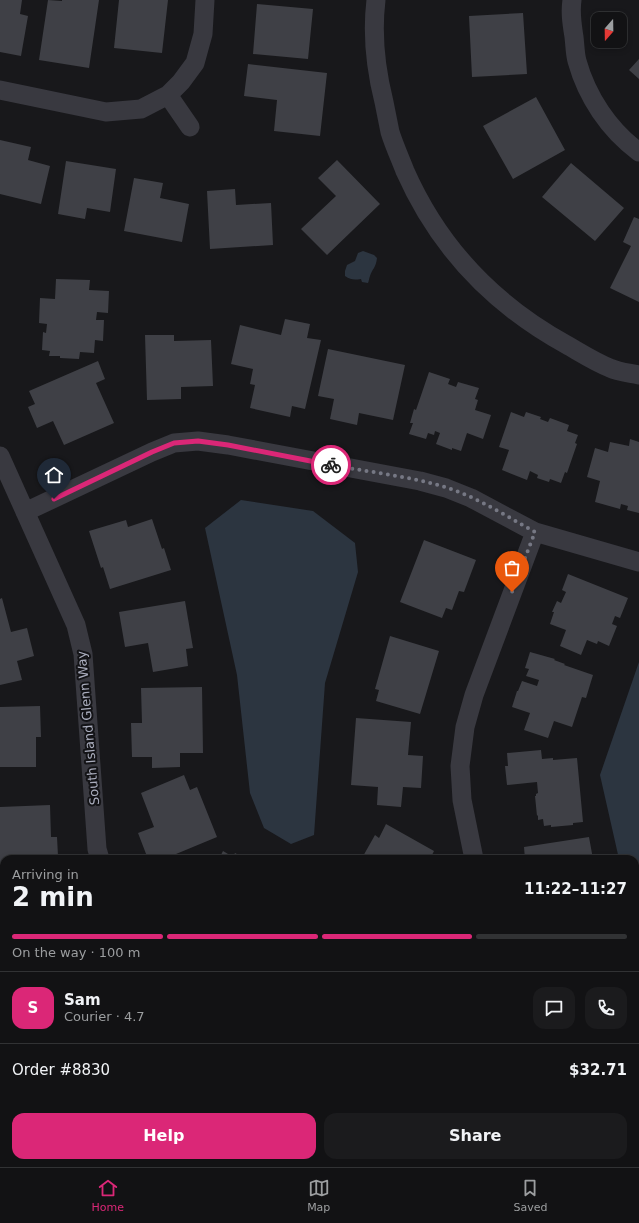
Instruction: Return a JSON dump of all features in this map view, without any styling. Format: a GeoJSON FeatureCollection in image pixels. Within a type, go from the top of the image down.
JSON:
{"type":"FeatureCollection","features":[{"type":"Feature","properties":{"kind":"street"},"geometry":{"type":"LineString","coordinates":[[0,90],[106,112],[141,109],[168,95],[181,82],[194,63],[203,34],[205,0]]}},
{"type":"Feature","properties":{"kind":"street"},"geometry":{"type":"LineString","coordinates":[[376,0],[375,40],[379,84],[390,133],[414,190],[436,228],[458,258],[484,285],[517,314],[543,332],[611,369],[639,375]]}},
{"type":"Feature","properties":{"kind":"street"},"geometry":{"type":"LineString","coordinates":[[572,0],[570,12],[577,60],[586,86],[598,107],[614,129],[639,152]]}},
{"type":"Feature","properties":{"kind":"street"},"geometry":{"type":"LineString","coordinates":[[168,95],[190,127]]}},
{"type":"Feature","properties":{"kind":"street"},"geometry":{"type":"LineString","coordinates":[[25,512],[152,452],[174,443],[198,441],[228,445],[420,480],[471,498],[535,532],[639,562]]}},
{"type":"Feature","properties":{"kind":"street","name":"South Island Glenn Way"},"geometry":{"type":"LineString","coordinates":[[0,456],[76,625],[83,654],[97,849],[99,855]]}},
{"type":"Feature","properties":{"kind":"street"},"geometry":{"type":"LineString","coordinates":[[473,855],[462,800],[460,766],[465,728],[474,695],[535,532]]}},
{"type":"Feature","properties":{"kind":"water"},"geometry":{"type":"Polygon","coordinates":[[[363,251],[374,255],[377,258],[368,283],[362,282],[361,279],[356,280],[345,276],[347,265],[355,261],[358,253],[363,251]]]}},
{"type":"Feature","properties":{"kind":"water"},"geometry":{"type":"Polygon","coordinates":[[[241,500],[313,511],[355,543],[358,572],[325,683],[314,835],[291,844],[264,828],[250,793],[237,675],[205,528],[241,500]]]}},
{"type":"Feature","properties":{"kind":"water"},"geometry":{"type":"Polygon","coordinates":[[[639,662],[639,855],[618,855],[600,775],[639,662]]]}},
{"type":"Feature","properties":{"kind":"building"},"geometry":{"type":"Polygon","coordinates":[[[0,0],[22,0],[20,14],[28,16],[21,56],[0,52],[0,0]]]}},
{"type":"Feature","properties":{"kind":"building"},"geometry":{"type":"Polygon","coordinates":[[[48,0],[99,0],[89,68],[39,60],[48,0]]]}},
{"type":"Feature","properties":{"kind":"building"},"geometry":{"type":"Polygon","coordinates":[[[119,0],[168,0],[162,53],[114,48],[119,0]]]}},
{"type":"Feature","properties":{"kind":"building"},"geometry":{"type":"Polygon","coordinates":[[[257,4],[313,9],[308,59],[253,54],[257,4]]]}},
{"type":"Feature","properties":{"kind":"building"},"geometry":{"type":"Polygon","coordinates":[[[523,13],[527,74],[472,77],[469,16],[523,13]]]}},
{"type":"Feature","properties":{"kind":"building"},"geometry":{"type":"Polygon","coordinates":[[[639,59],[639,79],[629,70],[639,59]]]}},
{"type":"Feature","properties":{"kind":"building"},"geometry":{"type":"Polygon","coordinates":[[[248,64],[327,73],[320,136],[274,131],[277,100],[244,96],[248,64]]]}},
{"type":"Feature","properties":{"kind":"building"},"geometry":{"type":"Polygon","coordinates":[[[536,97],[565,150],[513,179],[483,126],[536,97]]]}},
{"type":"Feature","properties":{"kind":"building"},"geometry":{"type":"Polygon","coordinates":[[[0,140],[31,147],[28,160],[50,166],[41,204],[0,194],[0,140]]]}},
{"type":"Feature","properties":{"kind":"building"},"geometry":{"type":"Polygon","coordinates":[[[337,160],[380,204],[327,255],[301,229],[336,196],[318,178],[337,160]]]}},
{"type":"Feature","properties":{"kind":"building"},"geometry":{"type":"Polygon","coordinates":[[[66,161],[116,169],[110,212],[87,208],[85,219],[58,214],[66,161]]]}},
{"type":"Feature","properties":{"kind":"building"},"geometry":{"type":"Polygon","coordinates":[[[571,163],[624,208],[595,241],[542,197],[571,163]]]}},
{"type":"Feature","properties":{"kind":"building"},"geometry":{"type":"Polygon","coordinates":[[[134,178],[163,183],[160,198],[189,204],[182,242],[124,231],[134,178]]]}},
{"type":"Feature","properties":{"kind":"building"},"geometry":{"type":"Polygon","coordinates":[[[235,189],[236,205],[271,203],[273,245],[210,249],[207,191],[235,189]]]}},
{"type":"Feature","properties":{"kind":"building"},"geometry":{"type":"Polygon","coordinates":[[[634,217],[639,219],[639,302],[610,288],[631,246],[623,242],[634,217]]]}},
{"type":"Feature","properties":{"kind":"building"},"geometry":{"type":"Polygon","coordinates":[[[56,279],[90,280],[89,290],[109,291],[108,313],[97,312],[96,320],[104,320],[103,341],[95,340],[94,353],[80,352],[79,359],[49,356],[50,351],[42,350],[43,332],[46,333],[47,324],[39,323],[40,298],[55,299],[56,279]]]}},
{"type":"Feature","properties":{"kind":"building"},"geometry":{"type":"Polygon","coordinates":[[[285,319],[310,324],[307,338],[321,340],[305,409],[292,406],[290,417],[250,408],[255,385],[250,384],[253,369],[231,364],[240,325],[281,335],[285,319]]]}},
{"type":"Feature","properties":{"kind":"building"},"geometry":{"type":"Polygon","coordinates":[[[145,335],[174,335],[174,341],[211,340],[213,386],[181,387],[181,399],[147,400],[145,335]]]}},
{"type":"Feature","properties":{"kind":"building"},"geometry":{"type":"Polygon","coordinates":[[[328,349],[405,365],[393,420],[359,413],[357,425],[330,419],[334,399],[318,396],[328,349]]]}},
{"type":"Feature","properties":{"kind":"building"},"geometry":{"type":"Polygon","coordinates":[[[98,361],[105,379],[96,383],[114,423],[64,445],[53,421],[37,428],[28,407],[35,404],[29,391],[98,361]]]}},
{"type":"Feature","properties":{"kind":"building"},"geometry":{"type":"Polygon","coordinates":[[[429,372],[450,379],[448,384],[456,387],[458,382],[479,388],[475,399],[478,400],[475,410],[491,415],[483,439],[467,433],[461,451],[452,448],[452,450],[436,444],[440,433],[435,431],[434,435],[428,433],[426,439],[409,434],[413,423],[410,423],[414,409],[416,410],[429,372]]]}},
{"type":"Feature","properties":{"kind":"building"},"geometry":{"type":"Polygon","coordinates":[[[511,412],[524,417],[526,412],[541,417],[540,419],[548,422],[550,418],[569,425],[567,431],[578,435],[575,443],[577,444],[567,473],[565,472],[561,483],[550,479],[549,482],[537,478],[538,475],[530,471],[527,480],[502,470],[509,450],[499,447],[511,412]]]}},
{"type":"Feature","properties":{"kind":"building"},"geometry":{"type":"Polygon","coordinates":[[[630,439],[639,442],[639,513],[627,510],[628,506],[621,504],[620,509],[595,502],[600,481],[587,477],[595,448],[608,452],[610,442],[629,446],[630,439]]]}},
{"type":"Feature","properties":{"kind":"building"},"geometry":{"type":"Polygon","coordinates":[[[152,519],[171,570],[110,589],[103,567],[101,568],[89,531],[126,520],[128,527],[152,519]]]}},
{"type":"Feature","properties":{"kind":"building"},"geometry":{"type":"Polygon","coordinates":[[[424,540],[476,560],[464,592],[459,591],[452,610],[446,608],[442,618],[400,602],[424,540]]]}},
{"type":"Feature","properties":{"kind":"building"},"geometry":{"type":"Polygon","coordinates":[[[568,574],[628,598],[620,618],[615,616],[612,624],[617,626],[609,646],[598,641],[597,644],[587,640],[581,655],[560,646],[566,630],[550,624],[554,612],[552,612],[557,601],[561,603],[566,592],[562,590],[568,574]]]}},
{"type":"Feature","properties":{"kind":"building"},"geometry":{"type":"Polygon","coordinates":[[[2,598],[11,632],[27,628],[34,656],[17,661],[22,680],[0,685],[0,599],[2,598]]]}},
{"type":"Feature","properties":{"kind":"building"},"geometry":{"type":"Polygon","coordinates":[[[185,601],[193,648],[186,649],[188,666],[153,672],[148,643],[125,647],[119,612],[185,601]]]}},
{"type":"Feature","properties":{"kind":"building"},"geometry":{"type":"Polygon","coordinates":[[[390,636],[439,651],[420,714],[376,701],[379,690],[375,689],[390,636]]]}},
{"type":"Feature","properties":{"kind":"building"},"geometry":{"type":"Polygon","coordinates":[[[530,652],[555,659],[554,660],[565,664],[564,665],[593,675],[586,698],[582,697],[572,727],[554,721],[548,738],[524,730],[530,713],[512,707],[522,681],[537,686],[539,680],[526,676],[529,669],[525,668],[530,652]]]}},
{"type":"Feature","properties":{"kind":"building"},"geometry":{"type":"Polygon","coordinates":[[[202,687],[203,753],[180,753],[180,767],[152,768],[152,757],[132,757],[131,723],[142,723],[141,688],[202,687]]]}},
{"type":"Feature","properties":{"kind":"building"},"geometry":{"type":"Polygon","coordinates":[[[40,706],[41,737],[36,737],[36,767],[0,767],[0,707],[40,706]]]}},
{"type":"Feature","properties":{"kind":"building"},"geometry":{"type":"Polygon","coordinates":[[[356,718],[411,722],[408,755],[423,756],[421,788],[403,787],[401,807],[377,805],[378,787],[351,785],[356,718]]]}},
{"type":"Feature","properties":{"kind":"building"},"geometry":{"type":"Polygon","coordinates":[[[541,750],[542,759],[553,758],[553,760],[577,758],[583,822],[573,823],[573,825],[551,827],[551,825],[544,826],[543,819],[538,820],[538,815],[537,816],[535,796],[538,793],[537,782],[507,785],[505,766],[508,766],[507,753],[541,750]]]}},
{"type":"Feature","properties":{"kind":"building"},"geometry":{"type":"Polygon","coordinates":[[[184,775],[190,790],[197,787],[217,837],[174,855],[146,855],[138,833],[154,827],[141,793],[184,775]]]}},
{"type":"Feature","properties":{"kind":"building"},"geometry":{"type":"Polygon","coordinates":[[[50,805],[51,837],[57,837],[58,855],[0,855],[0,807],[50,805]]]}},
{"type":"Feature","properties":{"kind":"building"},"geometry":{"type":"Polygon","coordinates":[[[386,824],[434,851],[432,855],[364,855],[375,835],[379,838],[386,824]]]}},
{"type":"Feature","properties":{"kind":"building"},"geometry":{"type":"Polygon","coordinates":[[[589,837],[592,855],[525,855],[524,847],[589,837]]]}},
{"type":"Feature","properties":{"kind":"building"},"geometry":{"type":"Polygon","coordinates":[[[223,851],[230,855],[221,855],[223,851]]]}},
{"type":"Feature","properties":{"kind":"way so far"},"geometry":{"type":"LineString","coordinates":[[331,465],[420,480],[446,488],[471,498],[535,532],[512,592]]}},
{"type":"Feature","properties":{"kind":"route"},"geometry":{"type":"LineString","coordinates":[[54,499],[174,443],[198,441],[228,445],[331,465]]}}]}
